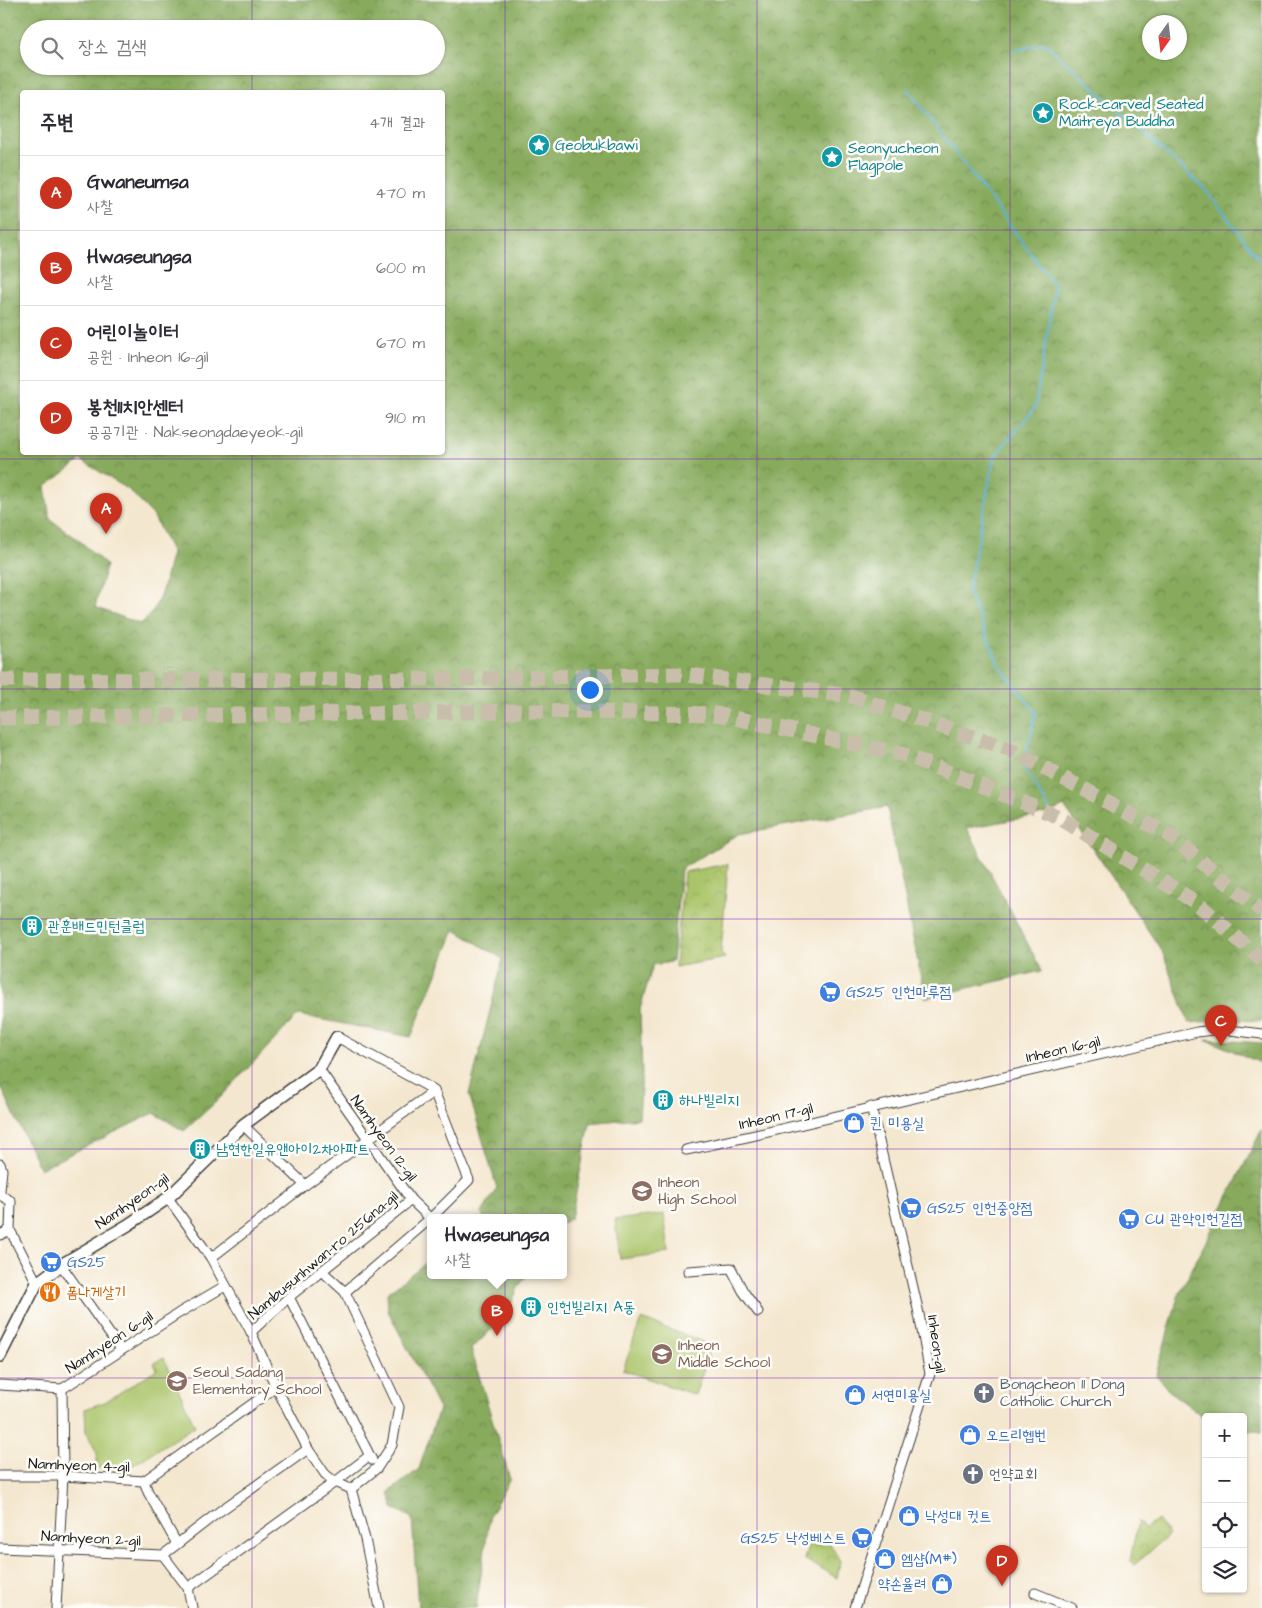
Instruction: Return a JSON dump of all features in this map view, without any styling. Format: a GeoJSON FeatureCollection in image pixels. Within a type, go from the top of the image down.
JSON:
{"type":"FeatureCollection","features":[{"type":"Feature","properties":{"kind":"street","name":"Inheon 16-gil"},"geometry":{"type":"LineString","coordinates":[[871,1107],[1197,1032],[1221,1029],[1262,1034]]}},
{"type":"Feature","properties":{"kind":"street","name":"Namhyeon-gil"},"geometry":{"type":"LineString","coordinates":[[0,1356],[37,1282],[168,1198],[243,1125],[318,1069],[337,1037]]}},
{"type":"Feature","properties":{"kind":"street"},"geometry":{"type":"LineString","coordinates":[[337,1037],[426,1084],[434,1091],[468,1180],[435,1214]]}},
{"type":"Feature","properties":{"kind":"street","name":"Namhyeon 12-gil"},"geometry":{"type":"LineString","coordinates":[[318,1069],[412,1200],[427,1214]]}},
{"type":"Feature","properties":{"kind":"street"},"geometry":{"type":"LineString","coordinates":[[211,1258],[305,1185],[434,1091]]}},
{"type":"Feature","properties":{"kind":"street","name":"Inheon 17-gil"},"geometry":{"type":"LineString","coordinates":[[686,1150],[871,1107]]}},
{"type":"Feature","properties":{"kind":"street","name":"Inheon-gil"},"geometry":{"type":"LineString","coordinates":[[855,1608],[930,1374],[918,1309],[871,1107]]}},
{"type":"Feature","properties":{"kind":"street"},"geometry":{"type":"LineString","coordinates":[[243,1125],[305,1185]]}},
{"type":"Feature","properties":{"kind":"street"},"geometry":{"type":"LineString","coordinates":[[0,1164],[2,1170],[0,1190]]}},
{"type":"Feature","properties":{"kind":"street"},"geometry":{"type":"LineString","coordinates":[[0,1195],[11,1201],[10,1230],[37,1282]]}},
{"type":"Feature","properties":{"kind":"street"},"geometry":{"type":"LineString","coordinates":[[168,1198],[211,1258],[251,1332],[276,1387],[308,1449],[325,1474],[335,1482],[351,1489]]}},
{"type":"Feature","properties":{"kind":"street","name":"Nambusunhwan-ro 256na-gil"},"geometry":{"type":"LineString","coordinates":[[251,1332],[289,1297],[412,1200]]}},
{"type":"Feature","properties":{"kind":"street"},"geometry":{"type":"LineString","coordinates":[[345,1292],[427,1221]]}},
{"type":"Feature","properties":{"kind":"street"},"geometry":{"type":"LineString","coordinates":[[0,1235],[10,1230]]}},
{"type":"Feature","properties":{"kind":"street"},"geometry":{"type":"LineString","coordinates":[[62,1265],[121,1350]]}},
{"type":"Feature","properties":{"kind":"street"},"geometry":{"type":"LineString","coordinates":[[688,1271],[731,1268],[743,1291],[758,1312]]}},
{"type":"Feature","properties":{"kind":"street"},"geometry":{"type":"LineString","coordinates":[[322,1270],[345,1292],[399,1407],[392,1445],[377,1468],[351,1489]]}},
{"type":"Feature","properties":{"kind":"street","name":"Namhyeon 6-gil"},"geometry":{"type":"LineString","coordinates":[[0,1385],[62,1389],[225,1286]]}},
{"type":"Feature","properties":{"kind":"street"},"geometry":{"type":"LineString","coordinates":[[289,1297],[369,1456],[377,1468]]}},
{"type":"Feature","properties":{"kind":"street","name":"Namhyeon 4-gil"},"geometry":{"type":"LineString","coordinates":[[0,1476],[62,1476],[144,1481],[276,1387]]}},
{"type":"Feature","properties":{"kind":"street"},"geometry":{"type":"LineString","coordinates":[[56,1608],[62,1476],[62,1389]]}},
{"type":"Feature","properties":{"kind":"street"},"geometry":{"type":"LineString","coordinates":[[192,1608],[188,1588],[163,1555],[220,1511],[308,1449]]}},
{"type":"Feature","properties":{"kind":"street"},"geometry":{"type":"LineString","coordinates":[[188,1588],[369,1456]]}},
{"type":"Feature","properties":{"kind":"street"},"geometry":{"type":"LineString","coordinates":[[144,1481],[177,1544]]}},
{"type":"Feature","properties":{"kind":"street"},"geometry":{"type":"LineString","coordinates":[[351,1489],[365,1539],[379,1608]]}},
{"type":"Feature","properties":{"kind":"street","name":"Namhyeon 2-gil"},"geometry":{"type":"LineString","coordinates":[[0,1548],[163,1555]]}},
{"type":"Feature","properties":{"kind":"street"},"geometry":{"type":"LineString","coordinates":[[1035,1593],[1072,1608]]}},
{"type":"Feature","properties":{"kind":"green space"},"geometry":{"type":"Polygon","coordinates":[[[0,0],[1262,0],[1262,1021],[1225,1020],[1189,1023],[1162,951],[1064,806],[1050,813],[967,828],[1042,971],[925,998],[887,807],[739,834],[681,869],[672,962],[653,965],[640,1009],[642,1074],[639,1118],[590,1123],[571,1218],[567,1220],[567,1214],[482,1214],[497,1188],[469,1094],[503,959],[455,930],[411,1037],[298,1015],[218,1100],[184,1131],[154,1113],[40,1169],[0,1085],[0,0]],[[81,460],[45,487],[50,519],[80,541],[106,565],[95,607],[140,624],[147,618],[158,602],[172,553],[153,515],[129,490],[81,460]]]}},
{"type":"Feature","properties":{"kind":"green space"},"geometry":{"type":"Polygon","coordinates":[[[728,864],[721,952],[725,958],[675,967],[684,872],[728,864]]]}},
{"type":"Feature","properties":{"kind":"green space"},"geometry":{"type":"Polygon","coordinates":[[[1205,1039],[1262,1043],[1262,1065],[1261,1063],[1205,1039]]]}},
{"type":"Feature","properties":{"kind":"green space"},"geometry":{"type":"Polygon","coordinates":[[[1262,1129],[1262,1433],[1256,1430],[1247,1431],[1247,1413],[1202,1413],[1202,1416],[1168,1390],[1156,1374],[1178,1297],[1262,1129]]]}},
{"type":"Feature","properties":{"kind":"green space"},"geometry":{"type":"Polygon","coordinates":[[[664,1214],[669,1253],[620,1259],[615,1220],[664,1214]]]}},
{"type":"Feature","properties":{"kind":"green space"},"geometry":{"type":"Polygon","coordinates":[[[427,1262],[427,1279],[524,1279],[506,1316],[471,1349],[510,1479],[490,1515],[476,1608],[418,1608],[412,1518],[393,1508],[389,1492],[419,1469],[439,1409],[388,1311],[387,1293],[427,1262]]]}},
{"type":"Feature","properties":{"kind":"green space"},"geometry":{"type":"Polygon","coordinates":[[[641,1319],[702,1341],[708,1356],[695,1395],[623,1370],[641,1319]]]}},
{"type":"Feature","properties":{"kind":"green space"},"geometry":{"type":"Polygon","coordinates":[[[164,1358],[195,1426],[125,1470],[97,1468],[97,1453],[86,1432],[85,1409],[105,1402],[157,1369],[154,1363],[164,1358]]]}},
{"type":"Feature","properties":{"kind":"green space"},"geometry":{"type":"Polygon","coordinates":[[[1157,1520],[1169,1535],[1134,1565],[1130,1561],[1138,1521],[1145,1529],[1157,1520]]]}},
{"type":"Feature","properties":{"kind":"green space"},"geometry":{"type":"Polygon","coordinates":[[[825,1535],[840,1561],[837,1578],[804,1559],[811,1537],[822,1541],[825,1535]]]}},
{"type":"Feature","properties":{"kind":"waterway"},"geometry":{"type":"LineString","coordinates":[[1013,51],[1045,43],[1206,190],[1262,263]]}},
{"type":"Feature","properties":{"kind":"waterway"},"geometry":{"type":"LineString","coordinates":[[907,88],[1055,286],[1035,408],[994,457],[968,591],[999,665],[1036,713],[1023,766],[1049,809]]}},
{"type":"Feature","properties":{"kind":"tunnel"},"geometry":{"type":"LineString","coordinates":[[0,680],[447,679],[682,674],[850,696],[1009,749],[1169,835],[1262,911]]}},
{"type":"Feature","properties":{"kind":"tunnel"},"geometry":{"type":"LineString","coordinates":[[0,718],[526,711],[716,714],[905,755],[1057,816],[1197,903],[1262,960]]}},
{"type":"Feature","properties":{"kind":"place","name":"Rock-carved Seated Maitreya Buddha"},"geometry":{"type":"Point","coordinates":[1043,113]}},
{"type":"Feature","properties":{"kind":"place","name":"Geobukbawi"},"geometry":{"type":"Point","coordinates":[539,145]}},
{"type":"Feature","properties":{"kind":"place","name":"Seonyucheon Flagpole"},"geometry":{"type":"Point","coordinates":[832,157]}},
{"type":"Feature","properties":{"kind":"place","name":"Gwaneumsa"},"geometry":{"type":"Point","coordinates":[106,534]}},
{"type":"Feature","properties":{"kind":"place","name":"관훈배드민턴클럽"},"geometry":{"type":"Point","coordinates":[32,926]}},
{"type":"Feature","properties":{"kind":"place","name":"GS25 인헌마루점"},"geometry":{"type":"Point","coordinates":[830,992]}},
{"type":"Feature","properties":{"kind":"place","name":"어린이놀이터"},"geometry":{"type":"Point","coordinates":[1221,1046]}},
{"type":"Feature","properties":{"kind":"place","name":"하나빌리지"},"geometry":{"type":"Point","coordinates":[663,1100]}},
{"type":"Feature","properties":{"kind":"place","name":"퀸 미용실"},"geometry":{"type":"Point","coordinates":[854,1123]}},
{"type":"Feature","properties":{"kind":"place","name":"남현한일유앤아이2차아파트"},"geometry":{"type":"Point","coordinates":[200,1149]}},
{"type":"Feature","properties":{"kind":"place","name":"Inheon High School"},"geometry":{"type":"Point","coordinates":[642,1191]}},
{"type":"Feature","properties":{"kind":"place","name":"GS25 인헌중앙점"},"geometry":{"type":"Point","coordinates":[911,1208]}},
{"type":"Feature","properties":{"kind":"place","name":"CU 관악인헌길점"},"geometry":{"type":"Point","coordinates":[1129,1219]}},
{"type":"Feature","properties":{"kind":"place","name":"GS25"},"geometry":{"type":"Point","coordinates":[51,1262]}},
{"type":"Feature","properties":{"kind":"place","name":"폼나게살기"},"geometry":{"type":"Point","coordinates":[50,1292]}},
{"type":"Feature","properties":{"kind":"place","name":"인헌빌리지 A동"},"geometry":{"type":"Point","coordinates":[531,1307]}},
{"type":"Feature","properties":{"kind":"place","name":"Hwaseungsa"},"geometry":{"type":"Point","coordinates":[497,1336]}},
{"type":"Feature","properties":{"kind":"place","name":"Inheon Middle School"},"geometry":{"type":"Point","coordinates":[662,1354]}},
{"type":"Feature","properties":{"kind":"place","name":"Seoul Sadang Elementary School"},"geometry":{"type":"Point","coordinates":[177,1381]}},
{"type":"Feature","properties":{"kind":"place","name":"Bongcheon 11 Dong Catholic Church"},"geometry":{"type":"Point","coordinates":[984,1393]}},
{"type":"Feature","properties":{"kind":"place","name":"서연미용실"},"geometry":{"type":"Point","coordinates":[855,1395]}},
{"type":"Feature","properties":{"kind":"place","name":"오드리헵번"},"geometry":{"type":"Point","coordinates":[970,1435]}},
{"type":"Feature","properties":{"kind":"place","name":"언약교회"},"geometry":{"type":"Point","coordinates":[973,1474]}},
{"type":"Feature","properties":{"kind":"place","name":"낙성대 컷트"},"geometry":{"type":"Point","coordinates":[909,1516]}},
{"type":"Feature","properties":{"kind":"place","name":"GS25 낙성베스트"},"geometry":{"type":"Point","coordinates":[862,1538]}},
{"type":"Feature","properties":{"kind":"place","name":"엠샵(M#)"},"geometry":{"type":"Point","coordinates":[885,1559]}},
{"type":"Feature","properties":{"kind":"place","name":"약손율려"},"geometry":{"type":"Point","coordinates":[942,1584]}},
{"type":"Feature","properties":{"kind":"place","name":"봉천11치안센터"},"geometry":{"type":"Point","coordinates":[1002,1586]}}]}
